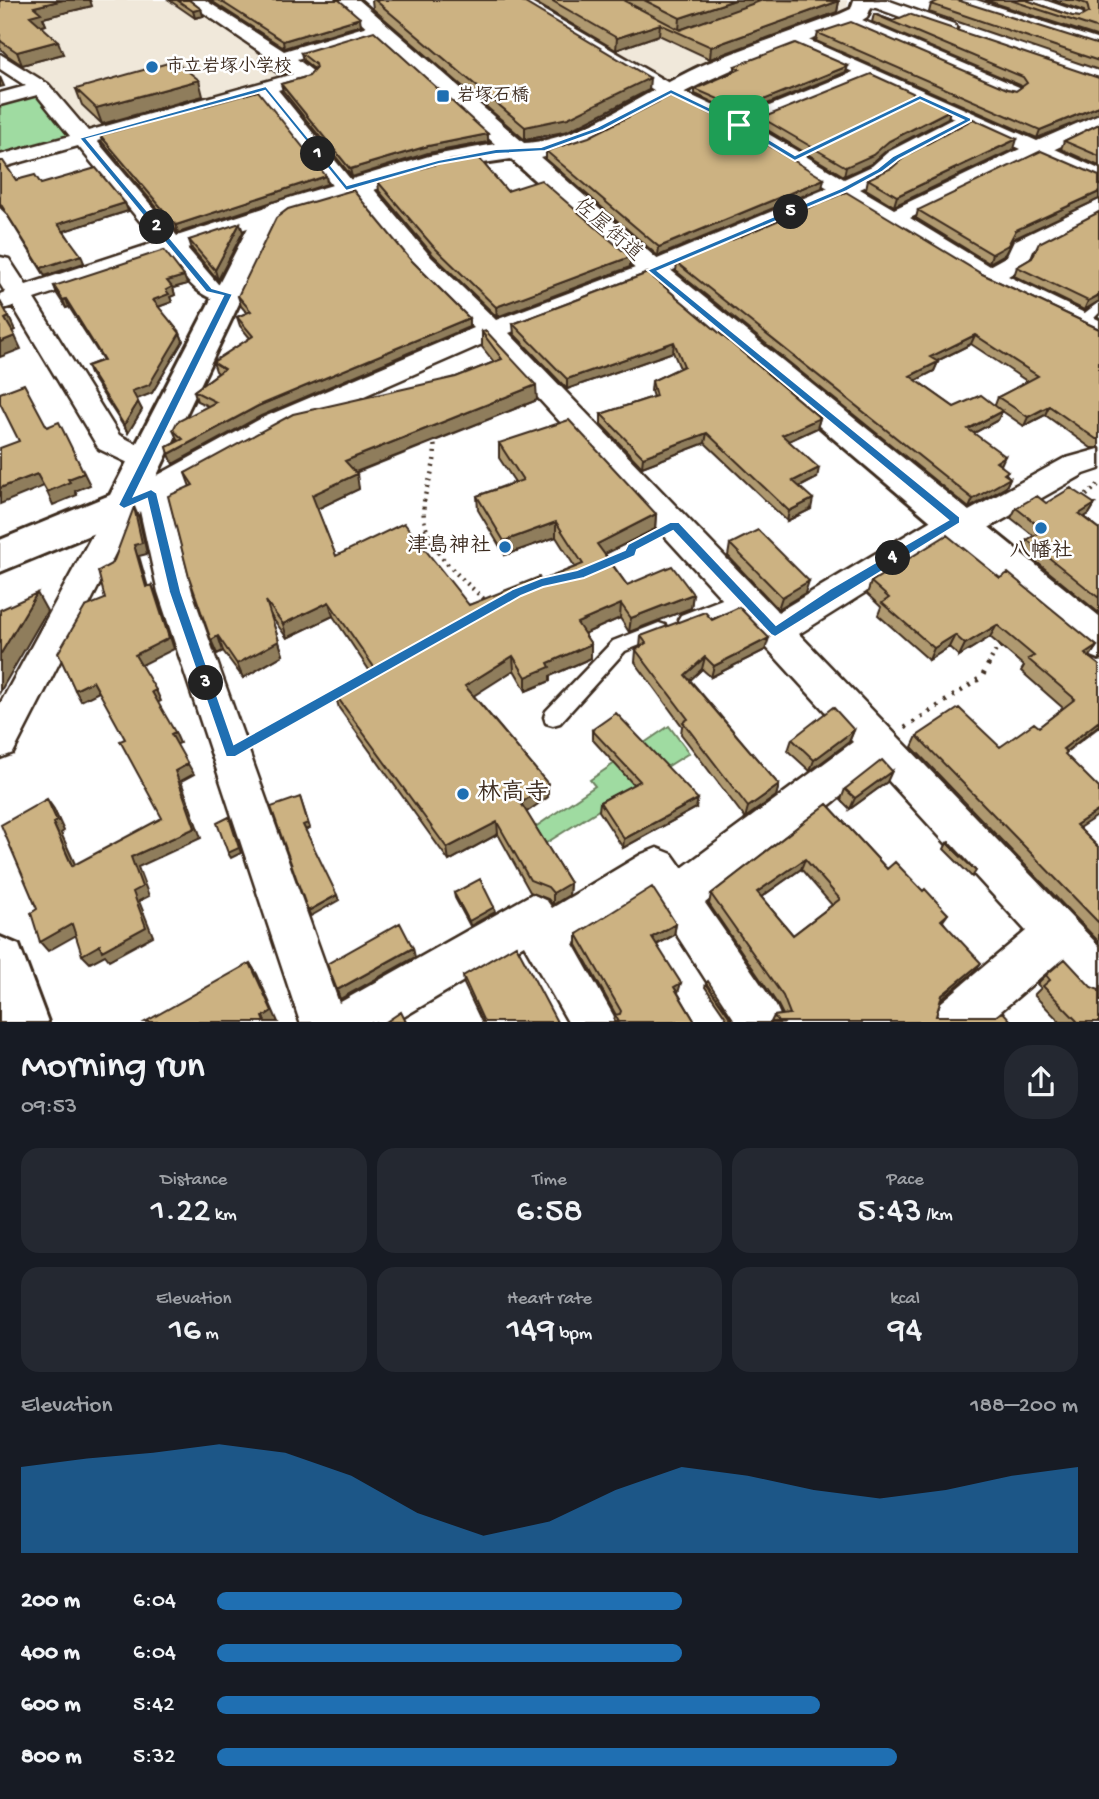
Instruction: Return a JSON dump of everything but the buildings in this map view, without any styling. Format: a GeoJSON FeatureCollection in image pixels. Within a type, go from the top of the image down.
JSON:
{"type":"FeatureCollection","features":[{"type":"Feature","properties":{"kind":"street"},"geometry":{"type":"LineString","coordinates":[[0,162],[299,79],[305,73],[193,0]]}},
{"type":"Feature","properties":{"kind":"street","name":"佐屋街道"},"geometry":{"type":"LineString","coordinates":[[347,0],[652,270],[1099,641]]}},
{"type":"Feature","properties":{"kind":"street"},"geometry":{"type":"LineString","coordinates":[[514,0],[671,92],[739,125],[989,276],[1090,326]]}},
{"type":"Feature","properties":{"kind":"street"},"geometry":{"type":"LineString","coordinates":[[959,0],[1099,46]]}},
{"type":"Feature","properties":{"kind":"street"},"geometry":{"type":"LineString","coordinates":[[1028,0],[1087,21]]}},
{"type":"Feature","properties":{"kind":"street"},"geometry":{"type":"LineString","coordinates":[[10,299],[352,186],[438,162],[496,152],[542,150],[588,133],[711,70],[848,19],[860,13],[864,1],[878,3],[965,34]]}},
{"type":"Feature","properties":{"kind":"street"},"geometry":{"type":"LineString","coordinates":[[0,557],[140,486],[272,425],[492,331],[652,270],[843,189],[880,171],[896,157],[975,110],[1020,89],[848,19]]}},
{"type":"Feature","properties":{"kind":"street"},"geometry":{"type":"LineString","coordinates":[[282,58],[380,29]]}},
{"type":"Feature","properties":{"kind":"street"},"geometry":{"type":"LineString","coordinates":[[795,39],[868,73],[975,110],[1035,149],[1099,177]]}},
{"type":"Feature","properties":{"kind":"street"},"geometry":{"type":"LineString","coordinates":[[0,60],[41,88],[209,290],[229,294]]}},
{"type":"Feature","properties":{"kind":"street"},"geometry":{"type":"LineString","coordinates":[[739,125],[868,73]]}},
{"type":"Feature","properties":{"kind":"street"},"geometry":{"type":"LineString","coordinates":[[0,99],[41,88]]}},
{"type":"Feature","properties":{"kind":"street"},"geometry":{"type":"LineString","coordinates":[[266,88],[422,262],[492,331],[1099,978]]}},
{"type":"Feature","properties":{"kind":"street"},"geometry":{"type":"LineString","coordinates":[[892,218],[1099,120]]}},
{"type":"Feature","properties":{"kind":"street"},"geometry":{"type":"LineString","coordinates":[[989,276],[1017,260],[1022,246],[1099,207]]}},
{"type":"Feature","properties":{"kind":"street"},"geometry":{"type":"LineString","coordinates":[[0,741],[140,486],[264,222],[279,210]]}},
{"type":"Feature","properties":{"kind":"street"},"geometry":{"type":"LineString","coordinates":[[0,264],[10,299],[140,486],[323,1022]]}},
{"type":"Feature","properties":{"kind":"street"},"geometry":{"type":"LineString","coordinates":[[775,632],[835,592],[960,523],[1073,466],[1099,459]]}},
{"type":"Feature","properties":{"kind":"street"},"geometry":{"type":"LineString","coordinates":[[677,898],[881,743]]}},
{"type":"Feature","properties":{"kind":"street"},"geometry":{"type":"LineString","coordinates":[[545,937],[657,868],[760,1022]]}},
{"type":"Feature","properties":{"kind":"street"},"geometry":{"type":"LineString","coordinates":[[351,1022],[532,916],[594,1022]]}},
{"type":"Feature","properties":{"kind":"street"},"geometry":{"type":"LineString","coordinates":[[953,1022],[1058,933]]}},
{"type":"Feature","properties":{"kind":"street"},"geometry":{"type":"LineString","coordinates":[[0,964],[20,1022]]}},
{"type":"Feature","properties":{"kind":"lane"},"geometry":{"type":"LineString","coordinates":[[1090,326],[1099,306]]}},
{"type":"Feature","properties":{"kind":"lane"},"geometry":{"type":"LineString","coordinates":[[553,717],[619,646],[743,598]]}},
{"type":"Feature","properties":{"kind":"path"},"geometry":{"type":"LineString","coordinates":[[431,431],[435,443],[433,470],[420,509],[424,533],[442,558],[493,608]]}},
{"type":"Feature","properties":{"kind":"path"},"geometry":{"type":"LineString","coordinates":[[1078,503],[1099,485]]}},
{"type":"Feature","properties":{"kind":"path"},"geometry":{"type":"LineString","coordinates":[[592,569],[631,552],[632,548],[674,525]]}},
{"type":"Feature","properties":{"kind":"path"},"geometry":{"type":"LineString","coordinates":[[881,743],[982,677],[996,650],[1060,608]]}},
{"type":"Feature","properties":{"kind":"path"},"geometry":{"type":"LineString","coordinates":[[230,753],[350,687]]}},
{"type":"Feature","properties":{"kind":"shaded area","name":"市立岩塚小学校"},"geometry":{"type":"Polygon","coordinates":[[[0,0],[184,0],[293,72],[286,78],[97,129],[82,128],[0,50],[0,0]]]}},
{"type":"Feature","properties":{"kind":"shaded area"},"geometry":{"type":"Polygon","coordinates":[[[520,0],[847,0],[848,6],[839,14],[689,68],[663,81],[520,0]]]}},
{"type":"Feature","properties":{"kind":"green space"},"geometry":{"type":"Polygon","coordinates":[[[29,95],[39,96],[70,135],[0,156],[0,102],[29,95]]]}},
{"type":"Feature","properties":{"kind":"green space"},"geometry":{"type":"Polygon","coordinates":[[[669,726],[689,753],[543,845],[531,830],[595,786],[590,780],[669,726]]]}},
{"type":"Feature","properties":{"kind":"place","name":"市立岩塚小学校"},"geometry":{"type":"Point","coordinates":[152,67]}},
{"type":"Feature","properties":{"kind":"place","name":"岩塚石橋"},"geometry":{"type":"Point","coordinates":[443,96]}},
{"type":"Feature","properties":{"kind":"place","name":"八幡社"},"geometry":{"type":"Point","coordinates":[1041,528]}},
{"type":"Feature","properties":{"kind":"place","name":"津島神社"},"geometry":{"type":"Point","coordinates":[505,547]}},
{"type":"Feature","properties":{"kind":"place","name":"林高寺"},"geometry":{"type":"Point","coordinates":[463,794]}},
{"type":"Feature","properties":{"kind":"route"},"geometry":{"type":"LineString","coordinates":[[266,88],[346,188],[438,162],[496,152],[542,150],[600,129],[671,92],[739,125],[795,159],[920,97],[968,120],[896,157],[880,171],[843,188],[844,190],[652,270],[956,520],[835,592],[775,632],[674,525],[632,548],[631,552],[580,575],[541,583],[517,593],[230,753],[175,592],[151,493],[124,505],[229,294],[209,290],[82,138],[266,88]]}}]}
